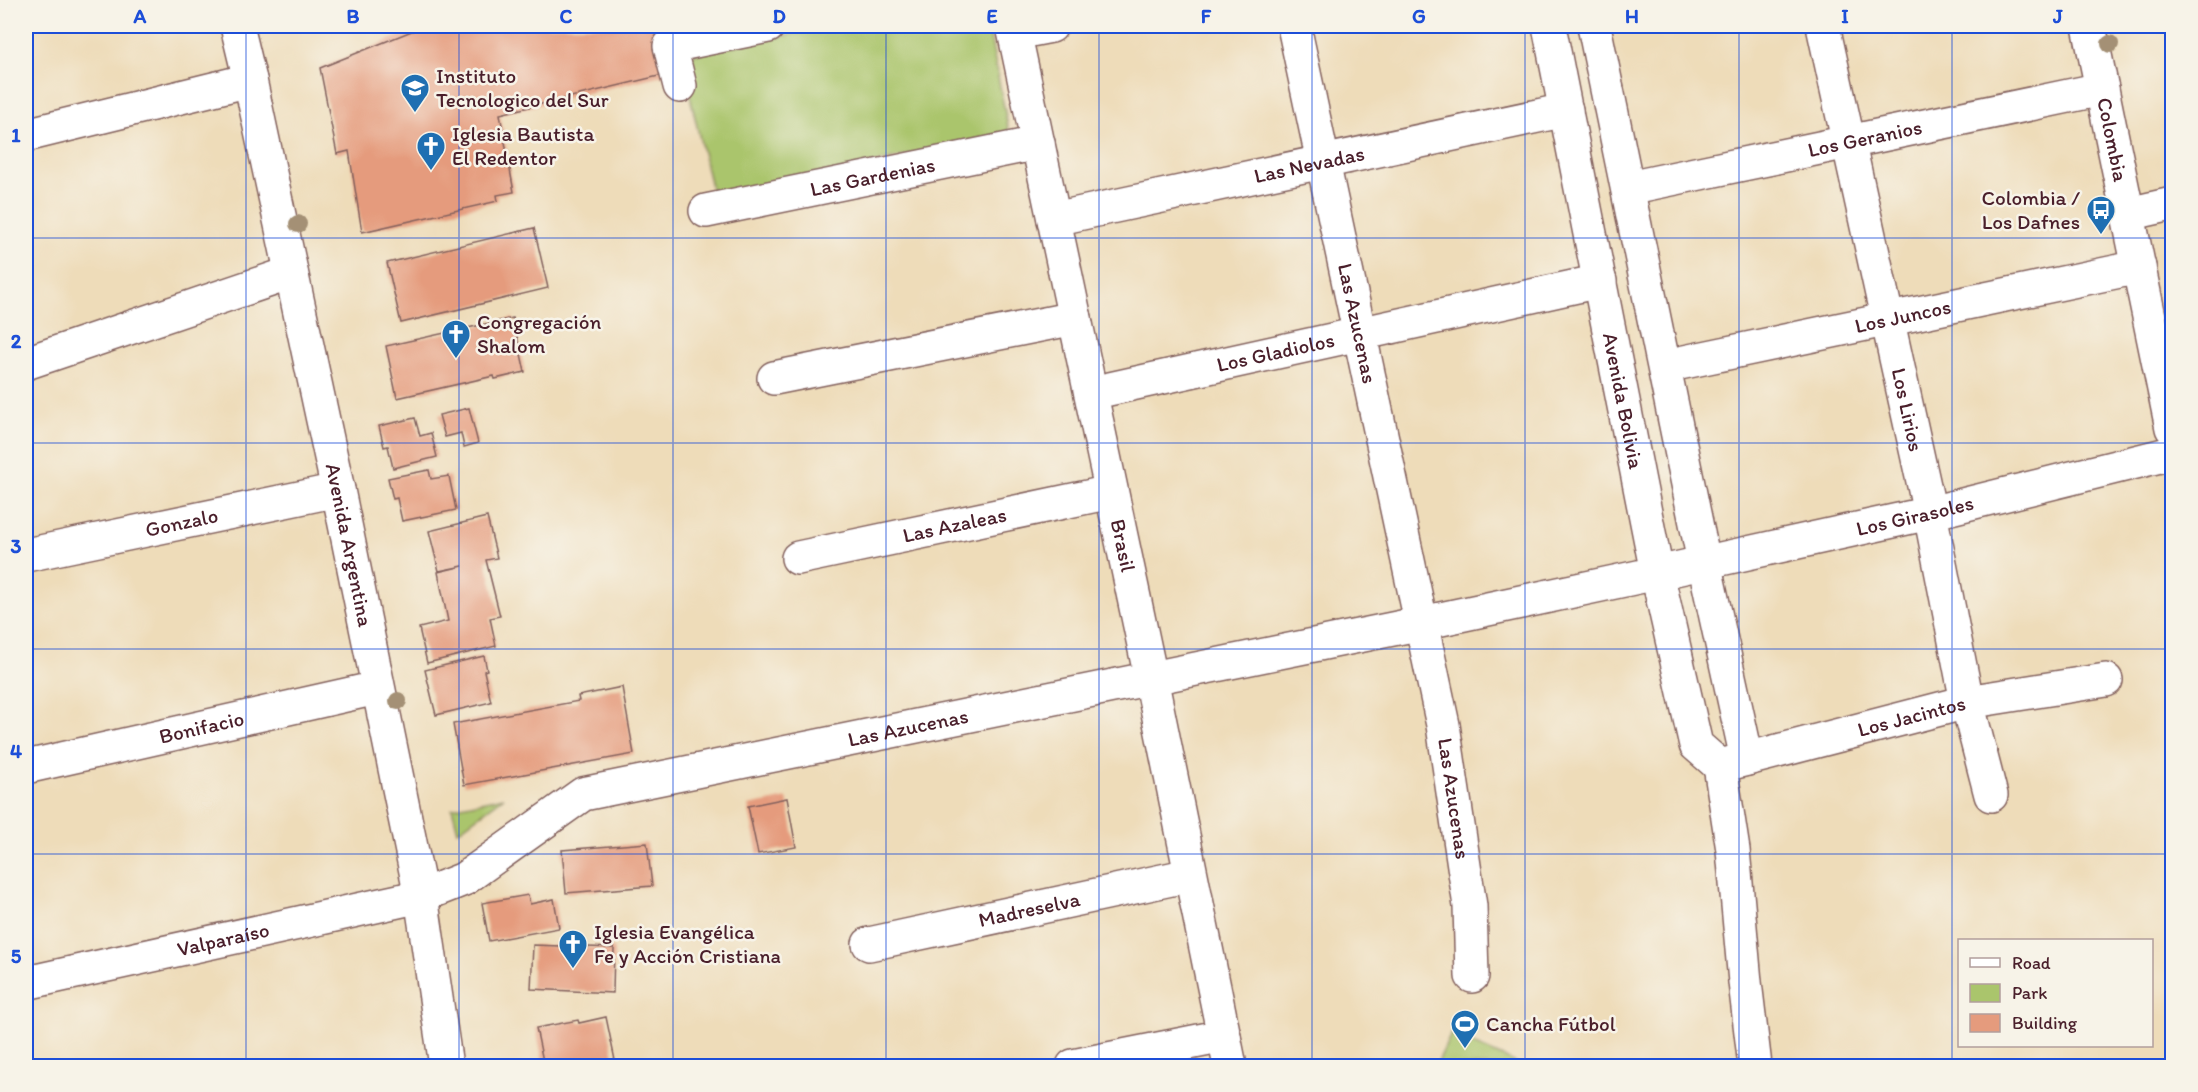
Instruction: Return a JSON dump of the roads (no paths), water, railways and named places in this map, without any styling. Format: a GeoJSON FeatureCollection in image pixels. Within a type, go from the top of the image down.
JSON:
{"type":"FeatureCollection","features":[{"type":"Feature","properties":{"kind":"street","name":"Avenida Argentina"},"geometry":{"type":"LineString","coordinates":[[237,26],[338,490],[421,896],[446,1066]]}},
{"type":"Feature","properties":{"kind":"street"},"geometry":{"type":"LineString","coordinates":[[681,86],[670,46],[768,26]]}},
{"type":"Feature","properties":{"kind":"street"},"geometry":{"type":"LineString","coordinates":[[1014,29],[1051,26]]}},
{"type":"Feature","properties":{"kind":"street","name":"Las Azucenas"},"geometry":{"type":"LineString","coordinates":[[1294,26],[1443,725],[1470,906],[1472,976]]}},
{"type":"Feature","properties":{"kind":"street","name":"Avenida Bolivia"},"geometry":{"type":"LineString","coordinates":[[1549,26],[1657,573],[1696,745],[1734,762]]}},
{"type":"Feature","properties":{"kind":"street"},"geometry":{"type":"LineString","coordinates":[[1594,26],[1704,562],[1734,762],[1733,850],[1755,1066]]}},
{"type":"Feature","properties":{"kind":"street","name":"Los Lirios"},"geometry":{"type":"LineString","coordinates":[[1823,26],[1930,513],[1967,702],[1991,795]]}},
{"type":"Feature","properties":{"kind":"street","name":"Colombia"},"geometry":{"type":"LineString","coordinates":[[2089,26],[2172,428]]}},
{"type":"Feature","properties":{"kind":"street","name":"Brasil"},"geometry":{"type":"LineString","coordinates":[[1014,29],[1227,1051]]}},
{"type":"Feature","properties":{"kind":"street"},"geometry":{"type":"LineString","coordinates":[[26,135],[250,80]]}},
{"type":"Feature","properties":{"kind":"street","name":"Los Geranios"},"geometry":{"type":"LineString","coordinates":[[1628,188],[2102,89]]}},
{"type":"Feature","properties":{"kind":"street","name":"Las Nevadas"},"geometry":{"type":"LineString","coordinates":[[1054,219],[1566,110]]}},
{"type":"Feature","properties":{"kind":"street","name":"Las Gardenias"},"geometry":{"type":"LineString","coordinates":[[706,211],[1038,143]]}},
{"type":"Feature","properties":{"kind":"street"},"geometry":{"type":"LineString","coordinates":[[2128,214],[2172,204]]}},
{"type":"Feature","properties":{"kind":"street","name":"Los Juncos"},"geometry":{"type":"LineString","coordinates":[[1665,366],[2139,267]]}},
{"type":"Feature","properties":{"kind":"street"},"geometry":{"type":"LineString","coordinates":[[26,363],[291,273]]}},
{"type":"Feature","properties":{"kind":"street","name":"Los Gladiolos"},"geometry":{"type":"LineString","coordinates":[[1091,393],[1600,281]]}},
{"type":"Feature","properties":{"kind":"street"},"geometry":{"type":"LineString","coordinates":[[774,378],[1075,318]]}},
{"type":"Feature","properties":{"kind":"street","name":"Los Girasoles"},"geometry":{"type":"LineString","coordinates":[[1657,573],[1930,513],[2172,453]]}},
{"type":"Feature","properties":{"kind":"street","name":"Gonzalo"},"geometry":{"type":"LineString","coordinates":[[26,555],[338,490]]}},
{"type":"Feature","properties":{"kind":"street","name":"Las Azaleas"},"geometry":{"type":"LineString","coordinates":[[798,558],[1111,492]]}},
{"type":"Feature","properties":{"kind":"street","name":"Las Azucenas"},"geometry":{"type":"LineString","coordinates":[[421,896],[464,879],[583,794],[1657,573]]}},
{"type":"Feature","properties":{"kind":"street","name":"Los Jacintos"},"geometry":{"type":"LineString","coordinates":[[1734,762],[1967,702],[2106,680]]}},
{"type":"Feature","properties":{"kind":"street","name":"Bonifacio"},"geometry":{"type":"LineString","coordinates":[[26,767],[377,688]]}},
{"type":"Feature","properties":{"kind":"street","name":"Madreselva"},"geometry":{"type":"LineString","coordinates":[[869,944],[1190,875]]}},
{"type":"Feature","properties":{"kind":"street","name":"Valparaíso"},"geometry":{"type":"LineString","coordinates":[[26,984],[421,896]]}},
{"type":"Feature","properties":{"kind":"street"},"geometry":{"type":"LineString","coordinates":[[1073,1066],[1227,1051]]}},
{"type":"Feature","properties":{"kind":"place","name":"Instituto Tecnologico del Sur"},"geometry":{"type":"Point","coordinates":[415,114]}},
{"type":"Feature","properties":{"kind":"place","name":"Iglesia Bautista El Redentor"},"geometry":{"type":"Point","coordinates":[431,172]}},
{"type":"Feature","properties":{"kind":"place","name":"Colombia / Los Dafnes"},"geometry":{"type":"Point","coordinates":[2101,236]}},
{"type":"Feature","properties":{"kind":"place","name":"Congregación Shalom"},"geometry":{"type":"Point","coordinates":[456,360]}},
{"type":"Feature","properties":{"kind":"place","name":"Iglesia Evangélica Fe y Acción Cristiana"},"geometry":{"type":"Point","coordinates":[573,970]}},
{"type":"Feature","properties":{"kind":"place","name":"Cancha Fútbol"},"geometry":{"type":"Point","coordinates":[1465,1050]}}]}
